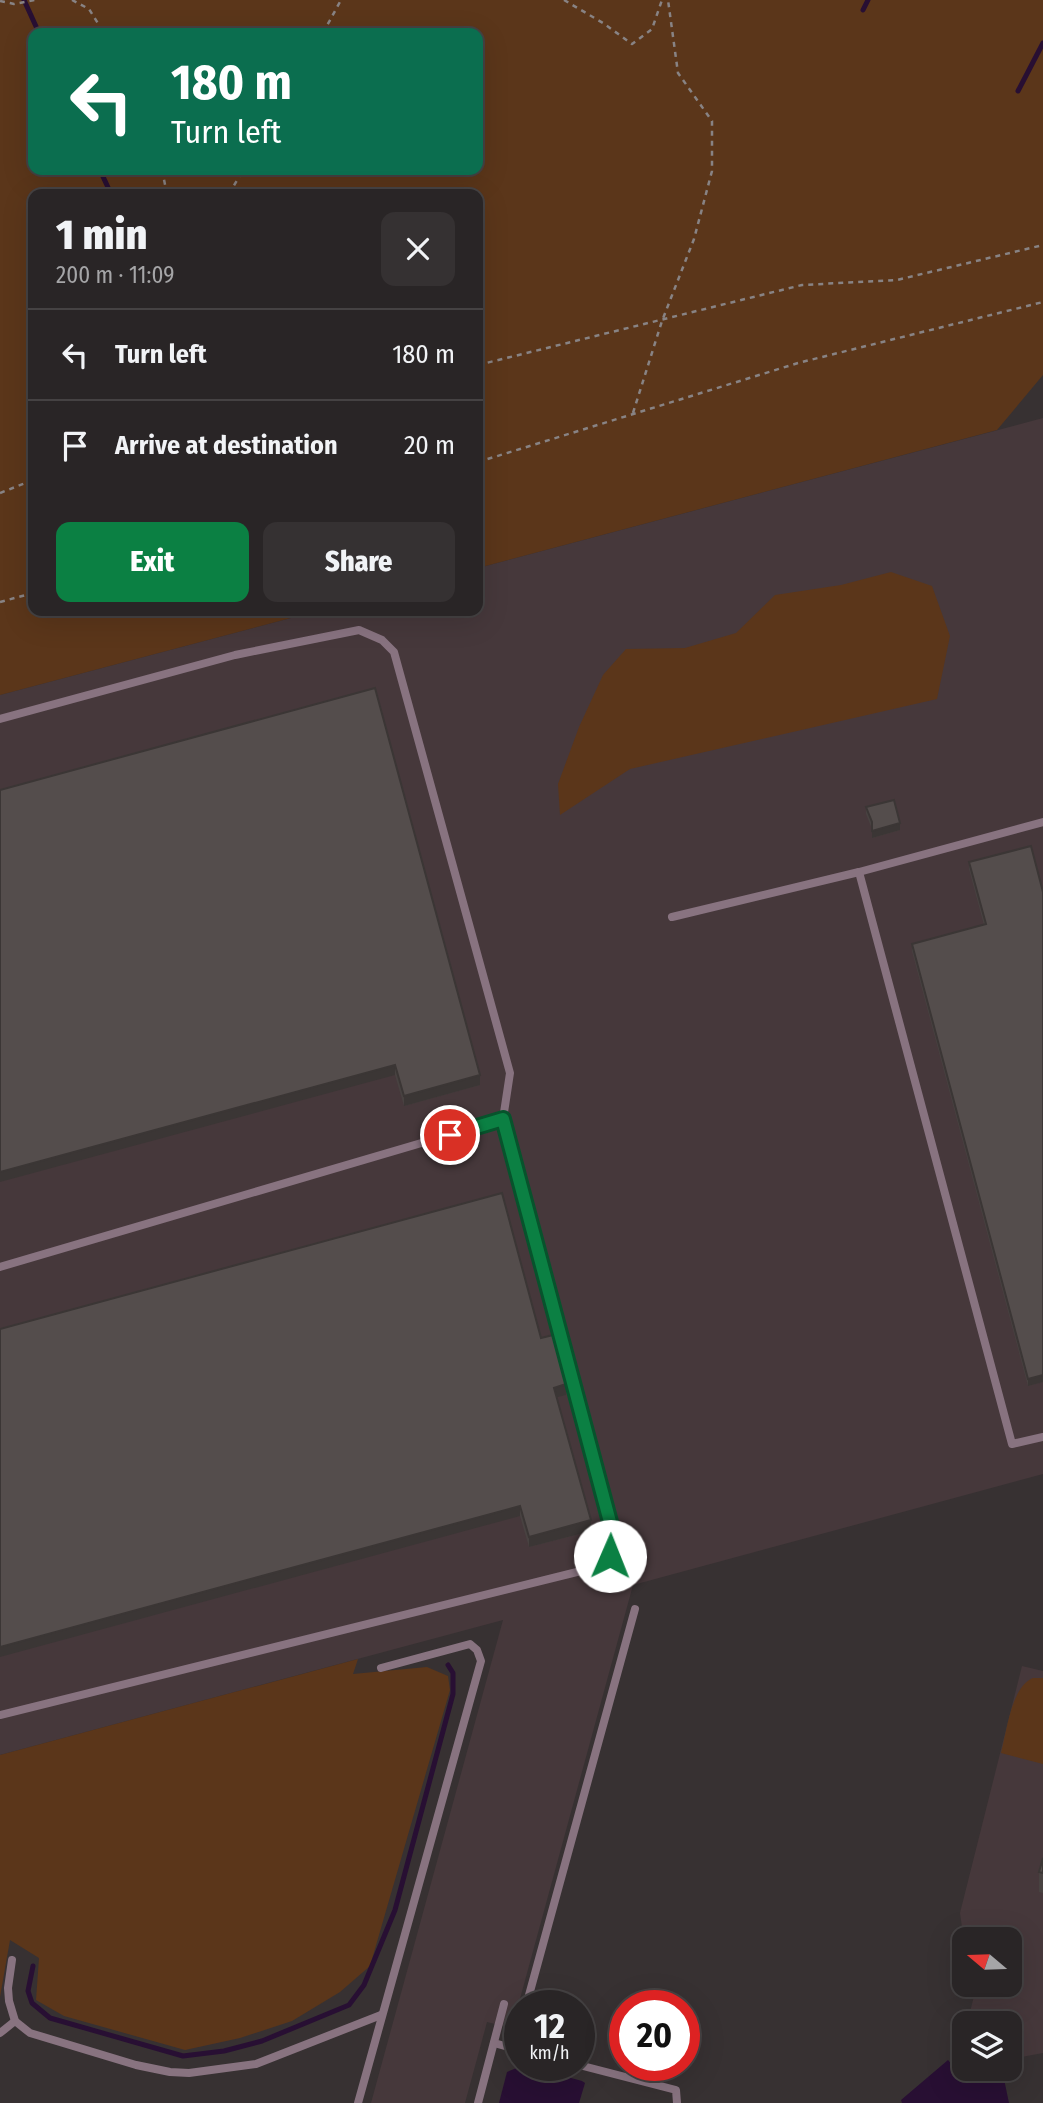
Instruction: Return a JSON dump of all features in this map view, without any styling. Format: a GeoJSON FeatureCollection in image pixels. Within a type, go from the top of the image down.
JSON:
{"type":"FeatureCollection","features":[{"type":"Feature","properties":{"kind":"lane"},"geometry":{"type":"LineString","coordinates":[[0,719],[235,655],[359,630],[382,640],[394,652],[510,1073],[503,1119],[614,1537],[610,1556],[589,1569],[0,1715]]}},
{"type":"Feature","properties":{"kind":"lane"},"geometry":{"type":"LineString","coordinates":[[672,917],[859,872],[1043,822]]}},
{"type":"Feature","properties":{"kind":"lane"},"geometry":{"type":"LineString","coordinates":[[859,872],[1012,1444],[1043,1437]]}},
{"type":"Feature","properties":{"kind":"lane"},"geometry":{"type":"LineString","coordinates":[[0,1267],[503,1119]]}},
{"type":"Feature","properties":{"kind":"lane"},"geometry":{"type":"LineString","coordinates":[[530,1990],[635,1609]]}},
{"type":"Feature","properties":{"kind":"lane"},"geometry":{"type":"LineString","coordinates":[[358,2103],[481,1661],[477,1650],[470,1644],[381,1668]]}},
{"type":"Feature","properties":{"kind":"lane"},"geometry":{"type":"LineString","coordinates":[[12,1960],[9,2001],[15,2021],[30,2033],[136,2065],[170,2072],[189,2073],[256,2064],[381,2015]]}},
{"type":"Feature","properties":{"kind":"lane"},"geometry":{"type":"LineString","coordinates":[[478,2103],[504,2008]]}},
{"type":"Feature","properties":{"kind":"lane"},"geometry":{"type":"LineString","coordinates":[[0,2033],[15,2021]]}},
{"type":"Feature","properties":{"kind":"lane"},"geometry":{"type":"LineString","coordinates":[[494,2043],[504,2046]]}},
{"type":"Feature","properties":{"kind":"lane"},"geometry":{"type":"LineString","coordinates":[[595,2069],[676,2090],[677,2103]]}},
{"type":"Feature","properties":{"kind":"path"},"geometry":{"type":"LineString","coordinates":[[0,1],[14,4],[35,0]]}},
{"type":"Feature","properties":{"kind":"path"},"geometry":{"type":"LineString","coordinates":[[72,0],[89,9],[101,28]]}},
{"type":"Feature","properties":{"kind":"path"},"geometry":{"type":"LineString","coordinates":[[326,28],[341,0]]}},
{"type":"Feature","properties":{"kind":"path"},"geometry":{"type":"LineString","coordinates":[[564,0],[632,44],[652,29],[662,0]]}},
{"type":"Feature","properties":{"kind":"path"},"geometry":{"type":"LineString","coordinates":[[633,414],[662,321],[694,239],[712,171],[712,121],[678,73],[668,0]]}},
{"type":"Feature","properties":{"kind":"path"},"geometry":{"type":"LineString","coordinates":[[483,364],[802,285],[897,280],[1043,245]]}},
{"type":"Feature","properties":{"kind":"path"},"geometry":{"type":"LineString","coordinates":[[483,460],[798,363],[1043,302]]}},
{"type":"Feature","properties":{"kind":"path"},"geometry":{"type":"LineString","coordinates":[[0,493],[28,482]]}},
{"type":"Feature","properties":{"kind":"path"},"geometry":{"type":"LineString","coordinates":[[0,602],[28,594]]}},
{"type":"Feature","properties":{"kind":"shaded area"},"geometry":{"type":"Polygon","coordinates":[[[0,0],[1043,0],[1043,375],[997,430],[483,567],[483,189],[28,189],[28,616],[298,616],[0,695],[0,0]]]}},
{"type":"Feature","properties":{"kind":"shaded area"},"geometry":{"type":"Polygon","coordinates":[[[1043,418],[1043,1474],[633,1585],[522,1990],[504,1990],[504,2026],[487,2022],[465,2103],[371,2103],[503,1620],[0,1755],[0,695],[298,616],[483,616],[483,567],[1043,418]]]}},
{"type":"Feature","properties":{"kind":"shaded area"},"geometry":{"type":"Polygon","coordinates":[[[891,572],[932,586],[950,636],[937,699],[630,769],[560,815],[558,784],[579,727],[603,675],[626,649],[685,648],[736,633],[775,595],[841,585],[891,572]]]}},
{"type":"Feature","properties":{"kind":"shaded area"},"geometry":{"type":"Polygon","coordinates":[[[358,1659],[353,1674],[427,1667],[448,1676],[450,1690],[370,1966],[340,1992],[292,2021],[240,2038],[185,2050],[64,2016],[36,2000],[39,1958],[10,1940],[0,1997],[0,1755],[358,1659]]]}},
{"type":"Feature","properties":{"kind":"shaded area"},"geometry":{"type":"Polygon","coordinates":[[[1022,1666],[1043,1671],[1043,2053],[1022,2057],[1022,2011],[970,2011],[974,1997],[1022,1997],[1022,1927],[962,1927],[960,1913],[1022,1666]]]}},
{"type":"Feature","properties":{"kind":"shaded area"},"geometry":{"type":"Polygon","coordinates":[[[1033,1678],[1043,1678],[1043,1764],[1001,1753],[1015,1700],[1020,1690],[1033,1678]]]}},
{"type":"Feature","properties":{"kind":"shaded area"},"geometry":{"type":"Polygon","coordinates":[[[948,2060],[952,2065],[952,2081],[1004,2081],[1009,2103],[902,2103],[901,2100],[948,2060]]]}},
{"type":"Feature","properties":{"kind":"shaded area"},"geometry":{"type":"Polygon","coordinates":[[[505,2081],[585,2083],[579,2103],[499,2103],[505,2081]]]}},
{"type":"Feature","properties":{"kind":"building"},"geometry":{"type":"Polygon","coordinates":[[[375,688],[480,1075],[404,1096],[395,1065],[0,1172],[0,790],[375,688]]]}},
{"type":"Feature","properties":{"kind":"building"},"geometry":{"type":"Polygon","coordinates":[[[894,800],[900,823],[872,831],[872,822],[866,807],[894,800]]]}},
{"type":"Feature","properties":{"kind":"building"},"geometry":{"type":"Polygon","coordinates":[[[1031,846],[1043,892],[1043,1375],[1028,1379],[912,944],[986,924],[969,862],[1031,846]]]}},
{"type":"Feature","properties":{"kind":"building"},"geometry":{"type":"Polygon","coordinates":[[[502,1193],[541,1338],[553,1335],[566,1384],[554,1388],[591,1520],[529,1537],[520,1506],[0,1647],[0,1329],[502,1193]]]}},
{"type":"Feature","properties":{"kind":"waterway"},"geometry":{"type":"LineString","coordinates":[[24,0],[37,28]]}},
{"type":"Feature","properties":{"kind":"waterway"},"geometry":{"type":"LineString","coordinates":[[863,10],[868,0]]}},
{"type":"Feature","properties":{"kind":"waterway"},"geometry":{"type":"LineString","coordinates":[[1018,91],[1043,43]]}},
{"type":"Feature","properties":{"kind":"waterway"},"geometry":{"type":"LineString","coordinates":[[102,175],[109,189]]}},
{"type":"Feature","properties":{"kind":"waterway"},"geometry":{"type":"LineString","coordinates":[[33,1966],[28,1991],[32,2003],[50,2018],[183,2056],[224,2051],[262,2041],[349,2005],[364,1985],[395,1910],[453,1694],[453,1673],[448,1665]]}},
{"type":"Feature","properties":{"kind":"route"},"geometry":{"type":"LineString","coordinates":[[450,1135],[503,1119],[614,1537],[610,1556]]}}]}
